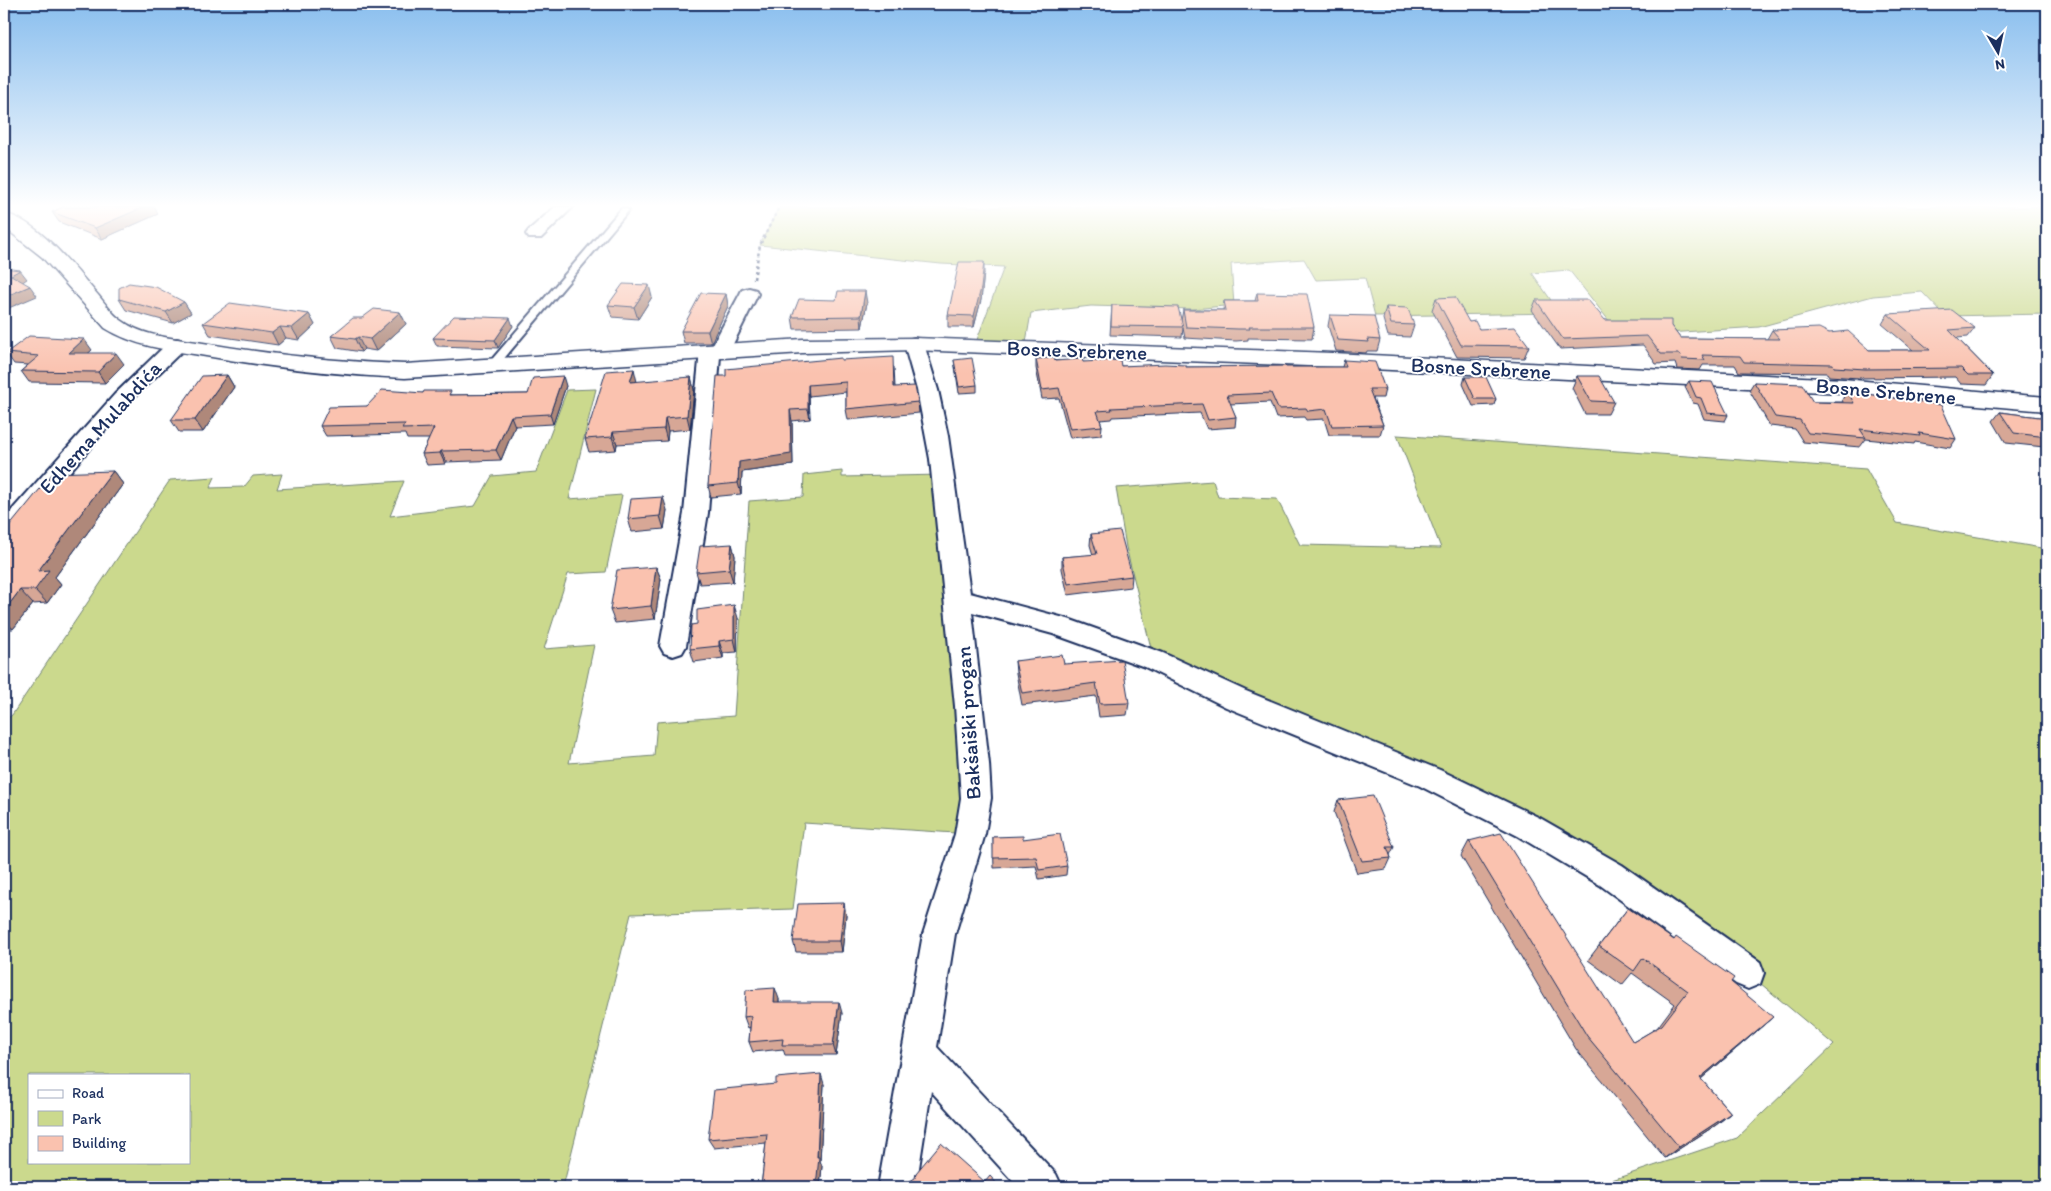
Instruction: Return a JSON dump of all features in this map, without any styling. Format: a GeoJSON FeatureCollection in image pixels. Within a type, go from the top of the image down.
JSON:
{"type":"FeatureCollection","features":[{"type":"Feature","properties":{"kind":"street","name":"Bosne Srebrene"},"geometry":{"type":"LineString","coordinates":[[57,263],[112,324],[148,340],[311,366],[405,371],[803,346],[914,344],[1334,360],[1843,386],[2047,404]]}},
{"type":"Feature","properties":{"kind":"street"},"geometry":{"type":"LineString","coordinates":[[674,646],[696,513],[715,351],[749,294]]}},
{"type":"Feature","properties":{"kind":"street","name":"Bakšaiški progan"},"geometry":{"type":"LineString","coordinates":[[897,1187],[939,934],[970,834],[976,798],[975,764],[958,599],[934,415],[924,371],[914,344]]}},
{"type":"Feature","properties":{"kind":"street","name":"Edhema Mulabdića"},"geometry":{"type":"LineString","coordinates":[[4,534],[122,398],[177,345]]}},
{"type":"Feature","properties":{"kind":"street"},"geometry":{"type":"LineString","coordinates":[[958,599],[1059,626],[1154,660],[1236,699],[1342,740],[1430,778],[1529,827],[1611,875],[1748,973]]}},
{"type":"Feature","properties":{"kind":"street"},"geometry":{"type":"LineString","coordinates":[[919,1053],[1043,1187]]}},
{"type":"Feature","properties":{"kind":"lane"},"geometry":{"type":"LineString","coordinates":[[492,366],[580,263]]}},
{"type":"Feature","properties":{"kind":"path"},"geometry":{"type":"LineString","coordinates":[[749,294],[758,263]]}},
{"type":"Feature","properties":{"kind":"green space"},"geometry":{"type":"Polygon","coordinates":[[[927,263],[1252,263],[1231,264],[1234,305],[1193,309],[1091,306],[1031,313],[1025,348],[975,345],[1004,267],[927,263]]]}},
{"type":"Feature","properties":{"kind":"green space"},"geometry":{"type":"Polygon","coordinates":[[[1306,263],[2047,263],[2047,314],[1945,316],[1922,292],[1873,296],[1759,327],[1621,336],[1569,270],[1532,273],[1560,313],[1375,316],[1365,278],[1316,280],[1306,263]]]}},
{"type":"Feature","properties":{"kind":"green space"},"geometry":{"type":"Polygon","coordinates":[[[596,389],[569,499],[622,495],[606,572],[568,574],[544,649],[594,645],[569,763],[654,756],[657,722],[734,716],[749,501],[803,497],[804,475],[842,471],[842,477],[943,475],[970,834],[804,823],[793,909],[631,914],[563,1187],[4,1187],[4,721],[12,715],[170,480],[215,477],[210,488],[244,487],[253,476],[282,474],[277,489],[404,481],[390,516],[475,506],[492,476],[536,472],[567,390],[596,389]]]}},
{"type":"Feature","properties":{"kind":"green space"},"geometry":{"type":"Polygon","coordinates":[[[1397,435],[1866,469],[1897,523],[2047,549],[2047,1187],[1591,1187],[1737,1138],[1834,1045],[1748,973],[1611,875],[1154,660],[1126,547],[1116,488],[1213,481],[1218,497],[1277,499],[1300,545],[1441,548],[1397,435]]]}},
{"type":"Feature","properties":{"kind":"building"},"geometry":{"type":"Polygon","coordinates":[[[959,263],[984,263],[981,288],[974,316],[948,315],[959,263]]]}},
{"type":"Feature","properties":{"kind":"building"},"geometry":{"type":"Polygon","coordinates":[[[4,268],[20,270],[11,275],[30,286],[4,297],[4,268]]]}},
{"type":"Feature","properties":{"kind":"building"},"geometry":{"type":"Polygon","coordinates":[[[129,283],[156,287],[184,302],[166,312],[119,299],[119,288],[129,283]]]}},
{"type":"Feature","properties":{"kind":"building"},"geometry":{"type":"Polygon","coordinates":[[[623,284],[649,285],[634,307],[608,305],[623,284]]]}},
{"type":"Feature","properties":{"kind":"building"},"geometry":{"type":"Polygon","coordinates":[[[838,291],[865,291],[861,316],[792,317],[799,299],[836,300],[838,291]]]}},
{"type":"Feature","properties":{"kind":"building"},"geometry":{"type":"Polygon","coordinates":[[[701,293],[726,294],[708,331],[681,331],[701,293]]]}},
{"type":"Feature","properties":{"kind":"building"},"geometry":{"type":"Polygon","coordinates":[[[1257,293],[1307,294],[1314,327],[1249,327],[1250,329],[1238,329],[1186,327],[1183,310],[1226,310],[1224,301],[1258,301],[1257,293]]]}},
{"type":"Feature","properties":{"kind":"building"},"geometry":{"type":"Polygon","coordinates":[[[1455,297],[1469,322],[1475,321],[1479,329],[1515,327],[1529,346],[1461,345],[1436,298],[1455,297]]]}},
{"type":"Feature","properties":{"kind":"building"},"geometry":{"type":"Polygon","coordinates":[[[1536,300],[1588,300],[1605,320],[1671,320],[1671,326],[1680,338],[1780,339],[1772,330],[1819,328],[1829,333],[1848,331],[1869,350],[1930,350],[1888,314],[1952,310],[1975,328],[1949,330],[1993,375],[1968,375],[1961,368],[1865,369],[1834,367],[1833,364],[1744,362],[1740,356],[1702,355],[1705,360],[1682,359],[1679,354],[1661,354],[1647,336],[1563,339],[1536,300]]]}},
{"type":"Feature","properties":{"kind":"building"},"geometry":{"type":"Polygon","coordinates":[[[230,303],[309,314],[292,328],[280,327],[272,333],[203,323],[230,303]]]}},
{"type":"Feature","properties":{"kind":"building"},"geometry":{"type":"Polygon","coordinates":[[[1112,305],[1178,307],[1183,327],[1111,326],[1112,305]]]}},
{"type":"Feature","properties":{"kind":"building"},"geometry":{"type":"Polygon","coordinates":[[[1386,307],[1408,308],[1414,325],[1391,324],[1386,307]]]}},
{"type":"Feature","properties":{"kind":"building"},"geometry":{"type":"Polygon","coordinates":[[[374,309],[400,312],[370,339],[331,336],[353,318],[362,318],[374,309]]]}},
{"type":"Feature","properties":{"kind":"building"},"geometry":{"type":"Polygon","coordinates":[[[1330,315],[1374,316],[1380,340],[1368,339],[1369,342],[1338,340],[1330,315]]]}},
{"type":"Feature","properties":{"kind":"building"},"geometry":{"type":"Polygon","coordinates":[[[454,316],[510,318],[495,340],[433,338],[454,316]]]}},
{"type":"Feature","properties":{"kind":"building"},"geometry":{"type":"Polygon","coordinates":[[[29,336],[84,339],[69,353],[116,353],[98,372],[21,371],[39,356],[6,353],[29,336]]]}},
{"type":"Feature","properties":{"kind":"building"},"geometry":{"type":"Polygon","coordinates":[[[893,357],[894,387],[915,386],[918,402],[846,409],[846,382],[808,385],[808,409],[790,410],[791,454],[739,462],[738,483],[708,486],[717,376],[726,376],[726,369],[841,358],[841,360],[893,357]]]}},
{"type":"Feature","properties":{"kind":"building"},"geometry":{"type":"Polygon","coordinates":[[[972,358],[977,385],[959,387],[954,360],[972,358]]]}},
{"type":"Feature","properties":{"kind":"building"},"geometry":{"type":"Polygon","coordinates":[[[1054,358],[1055,361],[1082,359],[1083,362],[1120,360],[1121,366],[1165,364],[1186,365],[1186,367],[1346,367],[1344,360],[1375,362],[1385,389],[1369,389],[1383,425],[1332,426],[1326,409],[1308,411],[1306,408],[1278,409],[1271,393],[1227,395],[1236,417],[1208,420],[1202,404],[1111,408],[1112,410],[1097,411],[1102,426],[1070,429],[1059,388],[1042,390],[1036,359],[1054,358]]]}},
{"type":"Feature","properties":{"kind":"building"},"geometry":{"type":"Polygon","coordinates":[[[634,369],[630,382],[691,377],[687,416],[665,418],[664,429],[613,432],[612,437],[585,439],[606,371],[634,369]]]}},
{"type":"Feature","properties":{"kind":"building"},"geometry":{"type":"Polygon","coordinates":[[[227,375],[195,420],[171,420],[202,376],[227,375]]]}},
{"type":"Feature","properties":{"kind":"building"},"geometry":{"type":"Polygon","coordinates":[[[563,376],[550,414],[511,416],[496,450],[441,451],[440,453],[422,454],[434,428],[402,429],[405,424],[320,426],[329,407],[367,406],[382,390],[423,393],[424,391],[451,391],[449,395],[528,394],[533,378],[563,376]]]}},
{"type":"Feature","properties":{"kind":"building"},"geometry":{"type":"Polygon","coordinates":[[[1577,376],[1599,376],[1614,402],[1591,401],[1577,376]]]}},
{"type":"Feature","properties":{"kind":"building"},"geometry":{"type":"Polygon","coordinates":[[[1465,377],[1486,377],[1496,399],[1475,399],[1465,377]]]}},
{"type":"Feature","properties":{"kind":"building"},"geometry":{"type":"Polygon","coordinates":[[[1689,381],[1712,382],[1728,415],[1707,413],[1701,398],[1696,397],[1689,381]]]}},
{"type":"Feature","properties":{"kind":"building"},"geometry":{"type":"Polygon","coordinates":[[[1754,382],[1802,384],[1813,402],[1854,403],[1847,391],[1941,405],[1956,439],[1919,433],[1920,436],[1860,429],[1866,438],[1808,433],[1800,420],[1775,417],[1754,382]]]}},
{"type":"Feature","properties":{"kind":"building"},"geometry":{"type":"Polygon","coordinates":[[[2000,412],[2047,418],[2047,437],[2014,433],[2000,412]]]}},
{"type":"Feature","properties":{"kind":"building"},"geometry":{"type":"Polygon","coordinates":[[[113,471],[38,571],[49,570],[35,590],[20,590],[4,611],[4,533],[53,473],[113,471]]]}},
{"type":"Feature","properties":{"kind":"building"},"geometry":{"type":"Polygon","coordinates":[[[663,497],[660,516],[628,519],[631,499],[663,497]]]}},
{"type":"Feature","properties":{"kind":"building"},"geometry":{"type":"Polygon","coordinates":[[[1120,531],[1132,576],[1068,584],[1062,557],[1097,554],[1091,534],[1120,531]]]}},
{"type":"Feature","properties":{"kind":"building"},"geometry":{"type":"Polygon","coordinates":[[[732,544],[729,569],[696,572],[700,546],[732,544]]]}},
{"type":"Feature","properties":{"kind":"building"},"geometry":{"type":"Polygon","coordinates":[[[656,567],[651,606],[610,610],[617,570],[656,567]]]}},
{"type":"Feature","properties":{"kind":"building"},"geometry":{"type":"Polygon","coordinates":[[[734,605],[734,639],[719,641],[719,646],[690,649],[691,625],[697,624],[697,610],[734,605]]]}},
{"type":"Feature","properties":{"kind":"building"},"geometry":{"type":"Polygon","coordinates":[[[1062,655],[1064,664],[1122,660],[1129,703],[1100,704],[1096,683],[1022,693],[1015,661],[1062,655]]]}},
{"type":"Feature","properties":{"kind":"building"},"geometry":{"type":"Polygon","coordinates":[[[1373,796],[1394,847],[1387,847],[1391,858],[1362,861],[1338,800],[1373,796]]]}},
{"type":"Feature","properties":{"kind":"building"},"geometry":{"type":"Polygon","coordinates":[[[1501,833],[1633,1042],[1662,1025],[1688,991],[1643,958],[1634,971],[1599,946],[1628,908],[1674,940],[1676,937],[1734,978],[1731,982],[1773,1017],[1700,1078],[1731,1113],[1679,1147],[1587,1036],[1469,841],[1501,833]]]}},
{"type":"Feature","properties":{"kind":"building"},"geometry":{"type":"Polygon","coordinates":[[[1060,834],[1067,866],[1039,870],[1036,857],[993,858],[993,837],[1023,836],[1023,839],[1060,834]]]}},
{"type":"Feature","properties":{"kind":"building"},"geometry":{"type":"Polygon","coordinates":[[[844,903],[840,941],[793,941],[798,904],[844,903]]]}},
{"type":"Feature","properties":{"kind":"building"},"geometry":{"type":"Polygon","coordinates":[[[775,988],[774,1002],[839,1002],[833,1045],[782,1045],[783,1039],[749,1042],[751,1016],[744,1017],[746,990],[775,988]]]}},
{"type":"Feature","properties":{"kind":"building"},"geometry":{"type":"Polygon","coordinates":[[[821,1074],[817,1157],[819,1157],[816,1187],[761,1187],[767,1134],[708,1139],[714,1090],[776,1084],[776,1078],[821,1074]]]}},
{"type":"Feature","properties":{"kind":"building"},"geometry":{"type":"Polygon","coordinates":[[[941,1143],[985,1182],[990,1176],[1000,1187],[916,1187],[910,1181],[915,1178],[916,1173],[941,1143]]]}}]}
